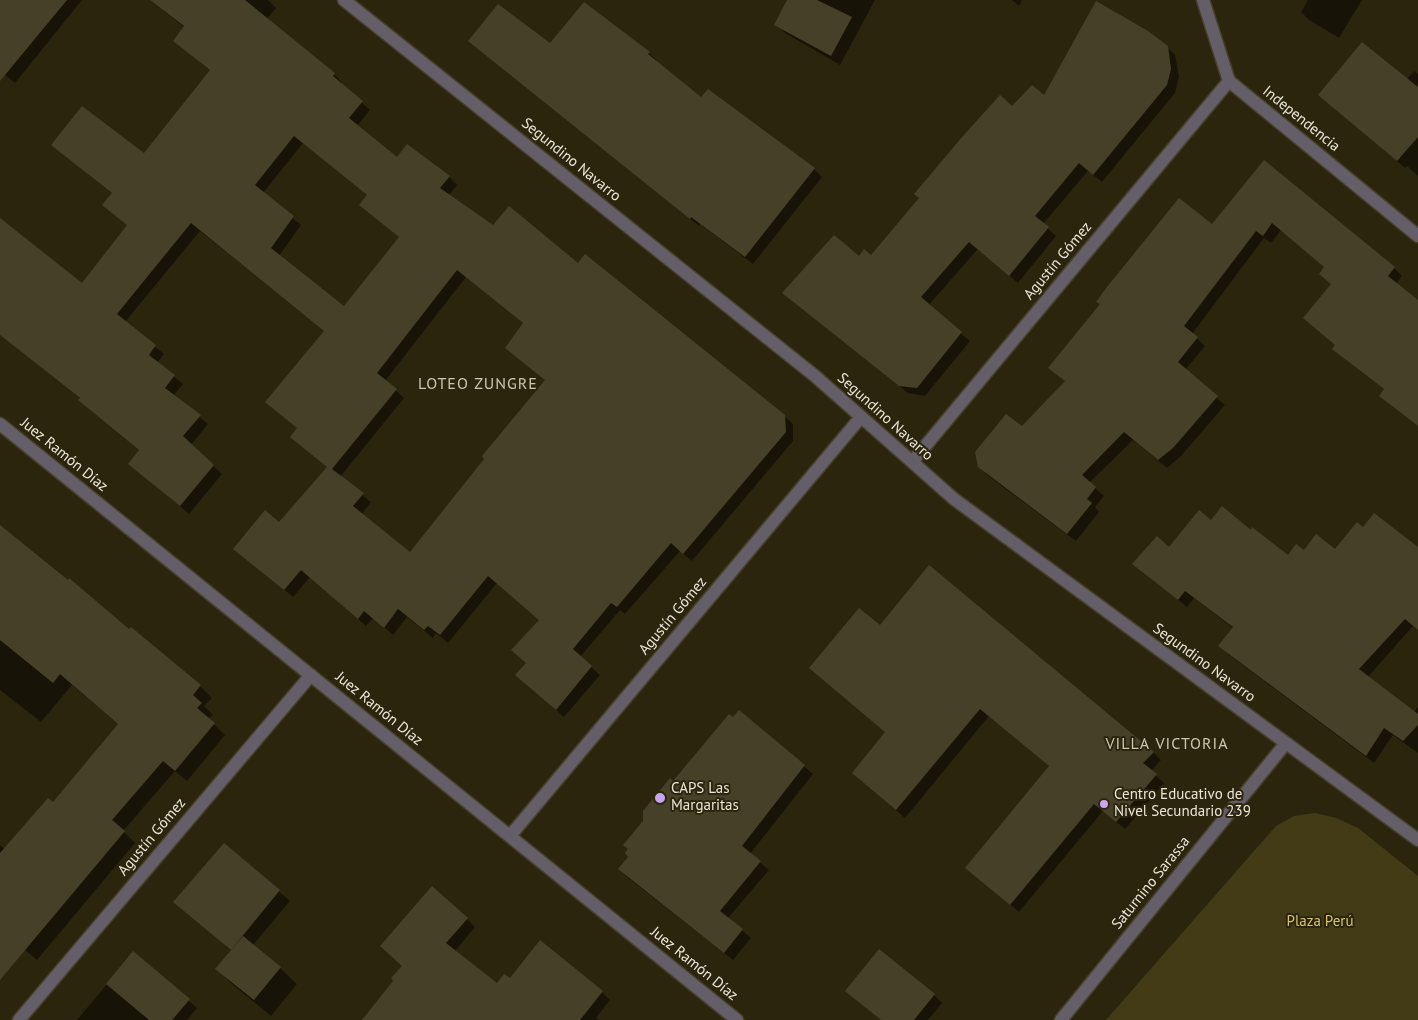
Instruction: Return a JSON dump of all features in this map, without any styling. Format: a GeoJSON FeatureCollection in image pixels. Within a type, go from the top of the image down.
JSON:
{"type":"FeatureCollection","features":[{"type":"Feature","properties":{"kind":"street","name":"Segundino Navarro"},"geometry":{"type":"LineString","coordinates":[[344,0],[815,376],[954,499],[1418,840]]}},
{"type":"Feature","properties":{"kind":"street"},"geometry":{"type":"LineString","coordinates":[[1204,0],[1229,81]]}},
{"type":"Feature","properties":{"kind":"street","name":"Agustín Gómez"},"geometry":{"type":"LineString","coordinates":[[912,462],[1229,81]]}},
{"type":"Feature","properties":{"kind":"street","name":"Independencia"},"geometry":{"type":"LineString","coordinates":[[1229,81],[1418,236]]}},
{"type":"Feature","properties":{"kind":"street","name":"Agustín Gómez"},"geometry":{"type":"LineString","coordinates":[[510,836],[861,417]]}},
{"type":"Feature","properties":{"kind":"street","name":"Juez Ramón Díaz"},"geometry":{"type":"LineString","coordinates":[[0,424],[737,1020]]}},
{"type":"Feature","properties":{"kind":"street","name":"Agustín Gómez"},"geometry":{"type":"LineString","coordinates":[[19,1020],[311,675]]}},
{"type":"Feature","properties":{"kind":"street","name":"Saturnino Sarassa"},"geometry":{"type":"LineString","coordinates":[[1061,1020],[1286,743]]}},
{"type":"Feature","properties":{"kind":"green space","name":"Plaza Perú"},"geometry":{"type":"Polygon","coordinates":[[[1315,813],[1336,818],[1358,828],[1418,876],[1418,1020],[1106,1020],[1276,826],[1294,816],[1315,813]]]}},
{"type":"Feature","properties":{"kind":"building"},"geometry":{"type":"Polygon","coordinates":[[[0,0],[67,0],[0,81],[0,0]]]}},
{"type":"Feature","properties":{"kind":"building"},"geometry":{"type":"Polygon","coordinates":[[[150,0],[245,0],[335,73],[333,76],[363,101],[349,118],[397,157],[407,144],[450,176],[440,188],[493,225],[509,206],[578,263],[585,254],[785,415],[786,432],[683,554],[671,543],[617,607],[611,603],[573,649],[592,666],[556,710],[515,675],[526,663],[511,650],[539,620],[488,576],[440,635],[428,626],[424,630],[398,609],[384,628],[364,611],[358,619],[301,570],[284,590],[233,549],[265,510],[279,522],[327,467],[290,437],[297,428],[265,402],[324,331],[191,223],[117,314],[156,345],[149,355],[175,375],[165,388],[201,415],[183,436],[214,465],[180,506],[128,464],[139,450],[78,400],[80,398],[0,335],[0,218],[82,283],[127,225],[102,205],[112,193],[51,145],[82,106],[144,153],[210,70],[173,41],[184,26],[150,0]],[[294,136],[255,185],[294,216],[271,248],[344,306],[399,237],[359,205],[367,195],[294,136]],[[457,270],[377,373],[397,389],[332,469],[364,493],[353,506],[410,552],[484,459],[482,456],[545,380],[505,348],[523,323],[457,270]]]}},
{"type":"Feature","properties":{"kind":"building"},"geometry":{"type":"Polygon","coordinates":[[[787,0],[817,0],[852,17],[831,56],[774,25],[787,0]]]}},
{"type":"Feature","properties":{"kind":"building"},"geometry":{"type":"Polygon","coordinates":[[[1096,1],[1148,31],[1168,46],[1171,69],[1167,85],[1093,175],[1079,163],[1035,216],[1049,227],[1009,276],[969,242],[921,297],[962,332],[917,388],[899,386],[782,293],[834,235],[859,256],[864,249],[871,255],[919,198],[914,194],[1000,95],[1012,106],[1032,85],[1044,95],[1096,1]]]}},
{"type":"Feature","properties":{"kind":"building"},"geometry":{"type":"Polygon","coordinates":[[[584,2],[650,52],[648,54],[701,97],[708,89],[815,168],[745,257],[691,217],[690,219],[468,41],[498,4],[550,43],[584,2]]]}},
{"type":"Feature","properties":{"kind":"building"},"geometry":{"type":"Polygon","coordinates":[[[1362,42],[1418,87],[1418,137],[1397,161],[1318,95],[1362,42]]]}},
{"type":"Feature","properties":{"kind":"building"},"geometry":{"type":"Polygon","coordinates":[[[1264,160],[1395,267],[1388,276],[1418,300],[1418,426],[1379,396],[1384,389],[1332,349],[1335,345],[1303,318],[1331,284],[1319,274],[1324,267],[1272,223],[1263,236],[1256,231],[1184,326],[1198,337],[1178,362],[1218,396],[1173,448],[1158,460],[1124,432],[1082,475],[1096,487],[1087,499],[1092,503],[1067,534],[978,467],[975,452],[1006,414],[1022,426],[1065,381],[1048,368],[1100,304],[1096,302],[1107,287],[1179,198],[1212,224],[1264,160]]]}},
{"type":"Feature","properties":{"kind":"building"},"geometry":{"type":"Polygon","coordinates":[[[1222,506],[1251,530],[1252,527],[1288,555],[1296,544],[1304,550],[1316,534],[1335,549],[1357,522],[1363,527],[1374,513],[1418,547],[1418,630],[1405,619],[1359,669],[1418,714],[1418,725],[1403,741],[1384,728],[1366,756],[1218,646],[1233,627],[1185,591],[1178,600],[1132,564],[1157,536],[1169,547],[1199,510],[1211,520],[1222,506]]]}},
{"type":"Feature","properties":{"kind":"building"},"geometry":{"type":"Polygon","coordinates":[[[0,525],[68,580],[69,578],[129,629],[131,627],[201,685],[193,695],[202,703],[197,708],[215,723],[175,771],[163,761],[112,820],[125,831],[0,980],[0,853],[48,798],[53,802],[118,724],[60,674],[53,683],[0,640],[0,525]]]}},
{"type":"Feature","properties":{"kind":"building"},"geometry":{"type":"Polygon","coordinates":[[[929,565],[1154,752],[1143,763],[1157,774],[1116,822],[1094,804],[1010,905],[965,868],[1049,766],[980,709],[896,810],[852,773],[885,732],[809,668],[859,608],[880,625],[929,565]]]}},
{"type":"Feature","properties":{"kind":"building"},"geometry":{"type":"Polygon","coordinates":[[[739,710],[805,765],[742,846],[761,861],[720,911],[743,929],[724,953],[618,869],[628,857],[625,853],[628,849],[623,845],[643,821],[643,811],[670,778],[673,781],[729,714],[733,717],[739,710]]]}},
{"type":"Feature","properties":{"kind":"building"},"geometry":{"type":"Polygon","coordinates":[[[224,843],[280,890],[231,950],[173,902],[224,843]]]}},
{"type":"Feature","properties":{"kind":"building"},"geometry":{"type":"Polygon","coordinates":[[[432,886],[468,918],[446,943],[497,983],[504,974],[510,978],[540,940],[603,991],[580,1020],[362,1020],[393,981],[391,978],[402,966],[380,946],[432,886]]]}},
{"type":"Feature","properties":{"kind":"building"},"geometry":{"type":"Polygon","coordinates":[[[243,936],[281,967],[254,1000],[215,969],[243,936]]]}},
{"type":"Feature","properties":{"kind":"building"},"geometry":{"type":"Polygon","coordinates":[[[879,949],[935,994],[914,1020],[881,1020],[845,991],[879,949]]]}},
{"type":"Feature","properties":{"kind":"building"},"geometry":{"type":"Polygon","coordinates":[[[133,951],[190,999],[172,1020],[149,1020],[106,984],[133,951]]]}},
{"type":"Feature","properties":{"kind":"place","name":"CAPS Las Margaritas"},"geometry":{"type":"Point","coordinates":[660,798]}},
{"type":"Feature","properties":{"kind":"place","name":"Centro Educativo de Nivel Secundario 239"},"geometry":{"type":"Point","coordinates":[1104,804]}},
{"type":"Feature","properties":{"kind":"district","name":"LOTEO ZUNGRE"},"geometry":{"type":"Point","coordinates":[478,384]}},
{"type":"Feature","properties":{"kind":"district","name":"VILLA VICTORIA"},"geometry":{"type":"Point","coordinates":[1167,744]}}]}
